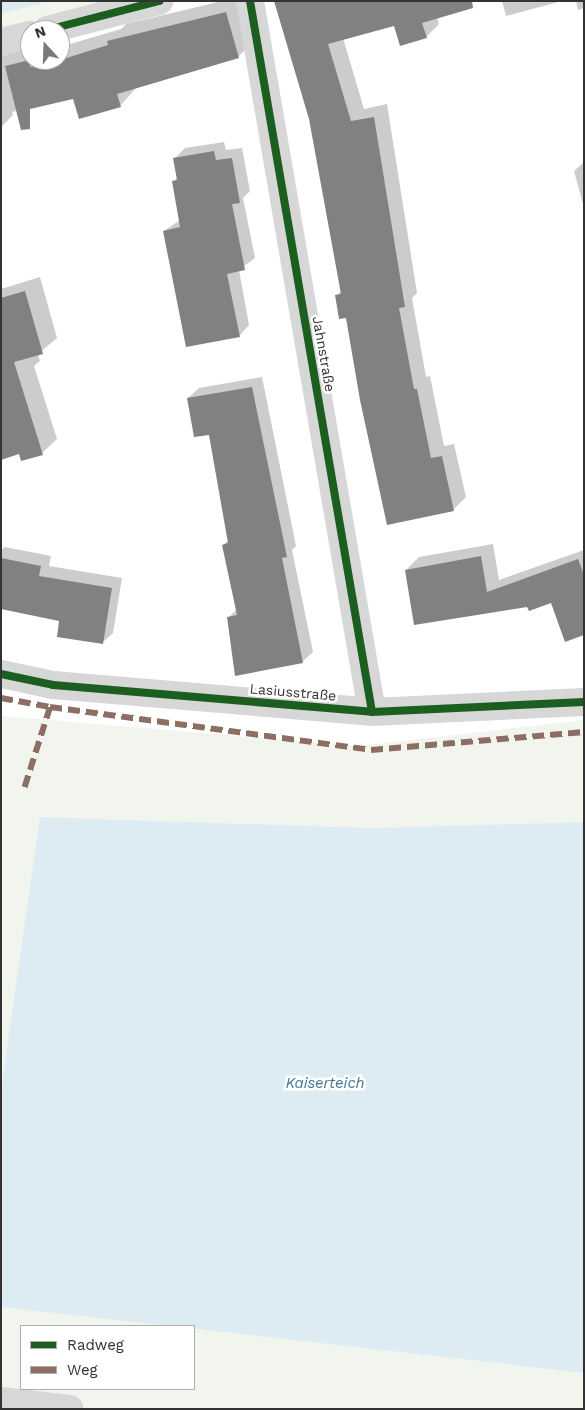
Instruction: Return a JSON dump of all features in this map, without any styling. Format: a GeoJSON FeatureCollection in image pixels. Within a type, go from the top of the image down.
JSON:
{"type":"FeatureCollection","features":[{"type":"Feature","properties":{"kind":"street"},"geometry":{"type":"LineString","coordinates":[[70,24],[159,1]]}},
{"type":"Feature","properties":{"kind":"street","name":"Jahnstraße"},"geometry":{"type":"LineString","coordinates":[[250,1],[372,712]]}},
{"type":"Feature","properties":{"kind":"street"},"geometry":{"type":"LineString","coordinates":[[1,42],[20,37]]}},
{"type":"Feature","properties":{"kind":"street","name":"Lasiusstraße"},"geometry":{"type":"LineString","coordinates":[[1,674],[53,685],[372,712],[584,702]]}},
{"type":"Feature","properties":{"kind":"street"},"geometry":{"type":"LineString","coordinates":[[1,1401],[70,1409]]}},
{"type":"Feature","properties":{"kind":"shaded area"},"geometry":{"type":"Polygon","coordinates":[[[51,1],[124,1],[51,20],[20,20],[20,28],[1,33],[1,14],[51,1]]]}},
{"type":"Feature","properties":{"kind":"shaded area"},"geometry":{"type":"Polygon","coordinates":[[[1,716],[358,746],[584,720],[584,822],[372,828],[41,817],[1,1090],[1,716]]]}},
{"type":"Feature","properties":{"kind":"shaded area"},"geometry":{"type":"Polygon","coordinates":[[[1,1307],[165,1325],[20,1325],[20,1390],[195,1390],[195,1329],[584,1373],[584,1409],[70,1409],[1,1401],[1,1307]]]}},
{"type":"Feature","properties":{"kind":"water"},"geometry":{"type":"Polygon","coordinates":[[[1,1],[51,1],[1,14],[1,1]]]}},
{"type":"Feature","properties":{"kind":"water","name":"Kaiserteich"},"geometry":{"type":"Polygon","coordinates":[[[40,817],[372,828],[584,822],[584,1373],[195,1329],[195,1325],[160,1325],[1,1307],[1,1090],[40,817]]]}},
{"type":"Feature","properties":{"kind":"building"},"geometry":{"type":"Polygon","coordinates":[[[274,1],[472,1],[473,8],[422,23],[427,38],[400,46],[394,26],[328,44],[351,121],[374,117],[405,307],[399,308],[414,389],[417,389],[431,458],[442,456],[454,511],[387,525],[360,400],[346,318],[339,319],[335,295],[341,294],[309,119],[274,1]]]}},
{"type":"Feature","properties":{"kind":"building"},"geometry":{"type":"Polygon","coordinates":[[[226,12],[239,58],[117,94],[121,107],[79,119],[73,99],[30,109],[30,129],[21,130],[5,66],[20,62],[20,70],[70,70],[70,57],[108,45],[107,41],[226,12]]]}},
{"type":"Feature","properties":{"kind":"building"},"geometry":{"type":"Polygon","coordinates":[[[214,151],[216,160],[232,158],[240,203],[232,204],[245,270],[227,274],[240,337],[186,347],[163,231],[180,227],[172,181],[177,180],[173,158],[214,151]]]}},
{"type":"Feature","properties":{"kind":"building"},"geometry":{"type":"Polygon","coordinates":[[[25,291],[43,354],[14,362],[43,455],[21,461],[19,454],[1,460],[1,298],[25,291]]]}},
{"type":"Feature","properties":{"kind":"building"},"geometry":{"type":"Polygon","coordinates":[[[252,387],[287,557],[282,558],[303,663],[235,676],[227,617],[237,615],[222,545],[228,543],[209,435],[194,437],[187,398],[252,387]]]}},
{"type":"Feature","properties":{"kind":"building"},"geometry":{"type":"Polygon","coordinates":[[[481,556],[487,592],[578,559],[584,575],[584,635],[565,642],[551,603],[529,611],[527,607],[414,625],[405,570],[481,556]]]}},
{"type":"Feature","properties":{"kind":"building"},"geometry":{"type":"Polygon","coordinates":[[[1,558],[41,566],[39,576],[112,588],[103,644],[57,637],[59,621],[1,609],[1,558]]]}},
{"type":"Feature","properties":{"kind":"marked path"},"geometry":{"type":"LineString","coordinates":[[1,698],[50,707],[24,789]]}},
{"type":"Feature","properties":{"kind":"marked path"},"geometry":{"type":"LineString","coordinates":[[50,707],[371,750],[584,732]]}},
{"type":"Feature","properties":{"kind":"cycle path"},"geometry":{"type":"LineString","coordinates":[[70,24],[159,1]]}},
{"type":"Feature","properties":{"kind":"cycle path"},"geometry":{"type":"LineString","coordinates":[[250,1],[372,712]]}},
{"type":"Feature","properties":{"kind":"cycle path"},"geometry":{"type":"LineString","coordinates":[[1,674],[53,685],[372,712],[584,702]]}}]}
